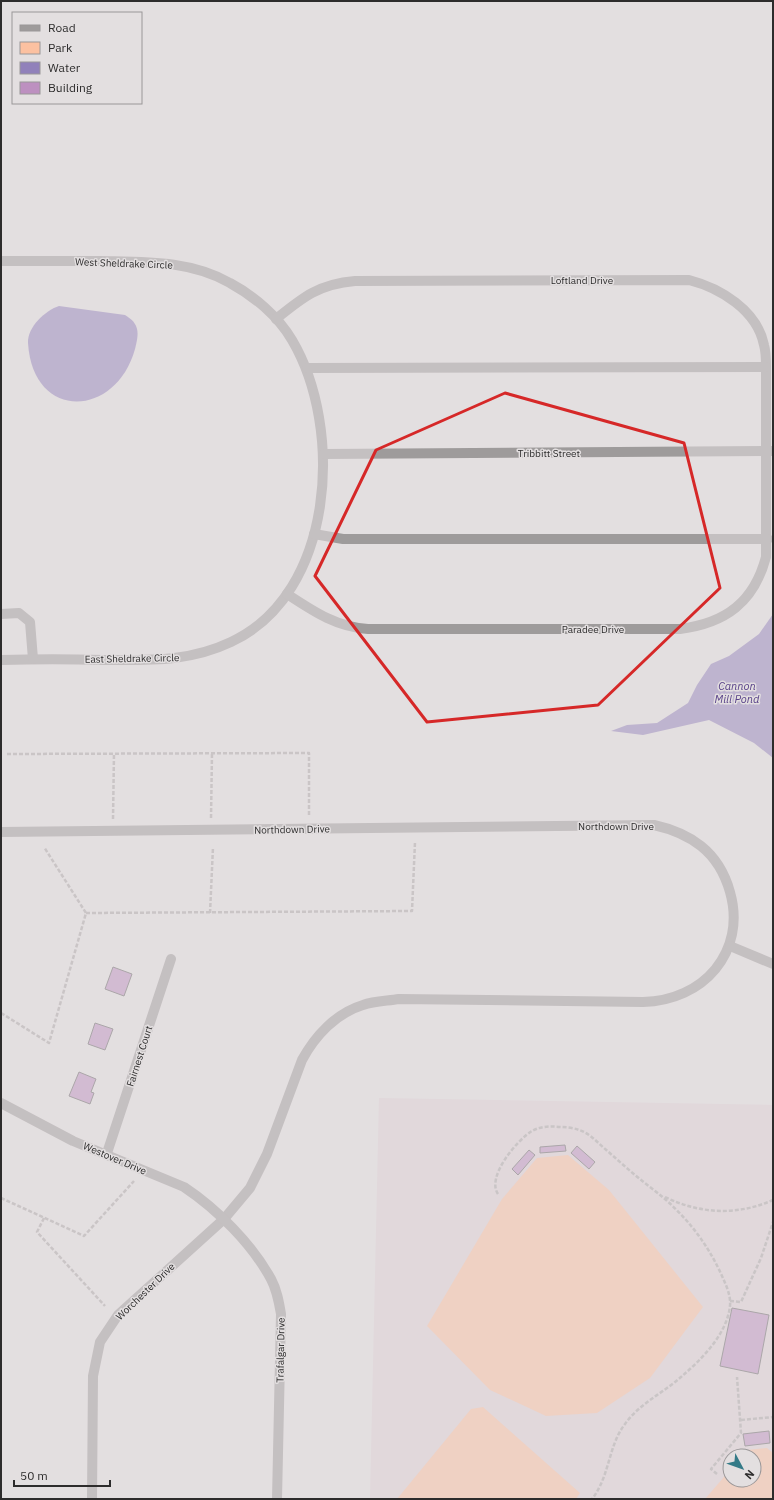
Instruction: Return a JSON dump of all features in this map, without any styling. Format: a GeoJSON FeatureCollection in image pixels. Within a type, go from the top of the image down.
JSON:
{"type":"FeatureCollection","features":[{"type":"Feature","properties":{"kind":"street","name":"West Sheldrake Circle"},"geometry":{"type":"LineString","coordinates":[[1,261],[152,262],[190,267],[214,275],[246,292],[276,319],[291,338],[307,368],[317,402],[324,454]]}},
{"type":"Feature","properties":{"kind":"street","name":"Loftland Drive"},"geometry":{"type":"LineString","coordinates":[[276,319],[303,297],[319,288],[336,283],[689,280],[705,284],[722,293],[749,316],[759,330],[764,344],[766,367],[769,451]]}},
{"type":"Feature","properties":{"kind":"street"},"geometry":{"type":"LineString","coordinates":[[307,368],[766,367]]}},
{"type":"Feature","properties":{"kind":"street","name":"Tribbitt Street"},"geometry":{"type":"LineString","coordinates":[[324,454],[769,451]]}},
{"type":"Feature","properties":{"kind":"street","name":"Paradee Drive"},"geometry":{"type":"LineString","coordinates":[[287,594],[333,622],[356,628],[680,629],[716,621],[732,612],[746,598],[756,584],[763,570],[768,538],[769,451]]}},
{"type":"Feature","properties":{"kind":"street","name":"East Sheldrake Circle"},"geometry":{"type":"LineString","coordinates":[[1,660],[162,660],[189,657],[234,641],[254,628],[271,613],[287,594],[300,572],[314,534],[319,508],[324,454]]}},
{"type":"Feature","properties":{"kind":"street"},"geometry":{"type":"LineString","coordinates":[[314,534],[343,539],[768,538]]}},
{"type":"Feature","properties":{"kind":"street"},"geometry":{"type":"LineString","coordinates":[[1,614],[19,613],[30,622],[33,659]]}},
{"type":"Feature","properties":{"kind":"street","name":"Northdown Drive"},"geometry":{"type":"LineString","coordinates":[[1,832],[654,825],[678,831],[702,846],[715,860],[725,876],[732,905],[733,917],[730,946],[710,977],[697,988],[683,995],[669,1000],[643,1002],[399,1000],[362,1005],[347,1012],[320,1033],[310,1046],[302,1060],[259,1173],[239,1203],[224,1219]]}},
{"type":"Feature","properties":{"kind":"street"},"geometry":{"type":"LineString","coordinates":[[730,946],[773,964]]}},
{"type":"Feature","properties":{"kind":"street","name":"Fairnest Court"},"geometry":{"type":"LineString","coordinates":[[107,1154],[171,959]]}},
{"type":"Feature","properties":{"kind":"street","name":"Westover Drive"},"geometry":{"type":"LineString","coordinates":[[1,1102],[73,1141],[184,1187],[224,1219]]}},
{"type":"Feature","properties":{"kind":"street","name":"Worchester Drive"},"geometry":{"type":"LineString","coordinates":[[92,1499],[93,1376],[100,1342],[118,1315],[133,1299],[224,1219]]}},
{"type":"Feature","properties":{"kind":"street","name":"Trafalgar Drive"},"geometry":{"type":"LineString","coordinates":[[224,1219],[262,1264],[271,1279],[278,1296],[281,1314],[277,1499]]}},
{"type":"Feature","properties":{"kind":"path"},"geometry":{"type":"LineString","coordinates":[[211,818],[212,753]]}},
{"type":"Feature","properties":{"kind":"path"},"geometry":{"type":"LineString","coordinates":[[7,754],[309,753],[309,817]]}},
{"type":"Feature","properties":{"kind":"path"},"geometry":{"type":"LineString","coordinates":[[113,819],[114,754]]}},
{"type":"Feature","properties":{"kind":"path"},"geometry":{"type":"LineString","coordinates":[[86,913],[412,911],[415,842]]}},
{"type":"Feature","properties":{"kind":"path"},"geometry":{"type":"LineString","coordinates":[[1,1013],[48,1043],[86,913],[44,847]]}},
{"type":"Feature","properties":{"kind":"path"},"geometry":{"type":"LineString","coordinates":[[210,913],[213,847]]}},
{"type":"Feature","properties":{"kind":"path"},"geometry":{"type":"LineString","coordinates":[[498,1194],[495,1188],[498,1171],[524,1137],[538,1128],[572,1128],[585,1132],[642,1181],[663,1196],[681,1213],[710,1250],[724,1280],[730,1301],[727,1319],[723,1328],[708,1350],[682,1377],[639,1410],[624,1424],[615,1442],[606,1475],[592,1499]]}},
{"type":"Feature","properties":{"kind":"path"},"geometry":{"type":"LineString","coordinates":[[1,1198],[84,1236],[134,1181]]}},
{"type":"Feature","properties":{"kind":"path"},"geometry":{"type":"LineString","coordinates":[[663,1196],[691,1208],[718,1212],[742,1210],[773,1200]]}},
{"type":"Feature","properties":{"kind":"path"},"geometry":{"type":"LineString","coordinates":[[44,1218],[37,1232],[105,1306]]}},
{"type":"Feature","properties":{"kind":"path"},"geometry":{"type":"LineString","coordinates":[[730,1301],[742,1302],[773,1222]]}},
{"type":"Feature","properties":{"kind":"path"},"geometry":{"type":"LineString","coordinates":[[716,1474],[711,1469],[739,1438],[741,1432],[737,1377]]}},
{"type":"Feature","properties":{"kind":"path"},"geometry":{"type":"LineString","coordinates":[[741,1420],[773,1417]]}},
{"type":"Feature","properties":{"kind":"highlighted area"},"geometry":{"type":"Polygon","coordinates":[[[505,393],[684,443],[720,588],[598,705],[427,722],[315,576],[376,450],[505,393]]]}},
{"type":"Feature","properties":{"kind":"shaded area"},"geometry":{"type":"Polygon","coordinates":[[[379,1098],[773,1105],[773,1499],[370,1499],[379,1098]]]}},
{"type":"Feature","properties":{"kind":"green space"},"geometry":{"type":"Polygon","coordinates":[[[568,1155],[609,1190],[703,1307],[650,1378],[597,1413],[546,1416],[490,1390],[427,1326],[502,1199],[537,1158],[568,1155]]]}},
{"type":"Feature","properties":{"kind":"green space"},"geometry":{"type":"Polygon","coordinates":[[[483,1407],[580,1493],[576,1499],[397,1499],[471,1409],[483,1407]]]}},
{"type":"Feature","properties":{"kind":"green space"},"geometry":{"type":"Polygon","coordinates":[[[762,1448],[767,1448],[773,1453],[773,1499],[705,1499],[722,1479],[722,1488],[762,1488],[762,1448]]]}},
{"type":"Feature","properties":{"kind":"water"},"geometry":{"type":"Polygon","coordinates":[[[59,306],[125,315],[136,325],[138,334],[135,349],[125,372],[111,388],[94,398],[76,402],[59,398],[44,387],[33,369],[28,343],[31,331],[43,315],[59,306]]]}},
{"type":"Feature","properties":{"kind":"water","name":"Cannon Mill Pond"},"geometry":{"type":"Polygon","coordinates":[[[773,614],[773,758],[754,743],[709,720],[643,735],[611,731],[627,725],[657,723],[688,703],[697,685],[711,664],[729,656],[759,634],[773,614]]]}},
{"type":"Feature","properties":{"kind":"building"},"geometry":{"type":"Polygon","coordinates":[[[113,967],[132,974],[124,996],[105,989],[113,967]]]}},
{"type":"Feature","properties":{"kind":"building"},"geometry":{"type":"Polygon","coordinates":[[[95,1023],[113,1029],[105,1050],[88,1044],[95,1023]]]}},
{"type":"Feature","properties":{"kind":"building"},"geometry":{"type":"Polygon","coordinates":[[[79,1072],[96,1079],[91,1092],[94,1093],[90,1104],[69,1096],[79,1072]]]}},
{"type":"Feature","properties":{"kind":"building"},"geometry":{"type":"Polygon","coordinates":[[[565,1145],[566,1151],[540,1153],[540,1147],[565,1145]]]}},
{"type":"Feature","properties":{"kind":"building"},"geometry":{"type":"Polygon","coordinates":[[[577,1146],[595,1162],[589,1169],[571,1153],[577,1146]]]}},
{"type":"Feature","properties":{"kind":"building"},"geometry":{"type":"Polygon","coordinates":[[[529,1150],[535,1155],[518,1175],[512,1169],[529,1150]]]}},
{"type":"Feature","properties":{"kind":"building"},"geometry":{"type":"Polygon","coordinates":[[[732,1308],[769,1315],[758,1374],[720,1366],[732,1308]]]}},
{"type":"Feature","properties":{"kind":"building"},"geometry":{"type":"Polygon","coordinates":[[[769,1431],[770,1443],[745,1446],[743,1434],[769,1431]]]}}]}
